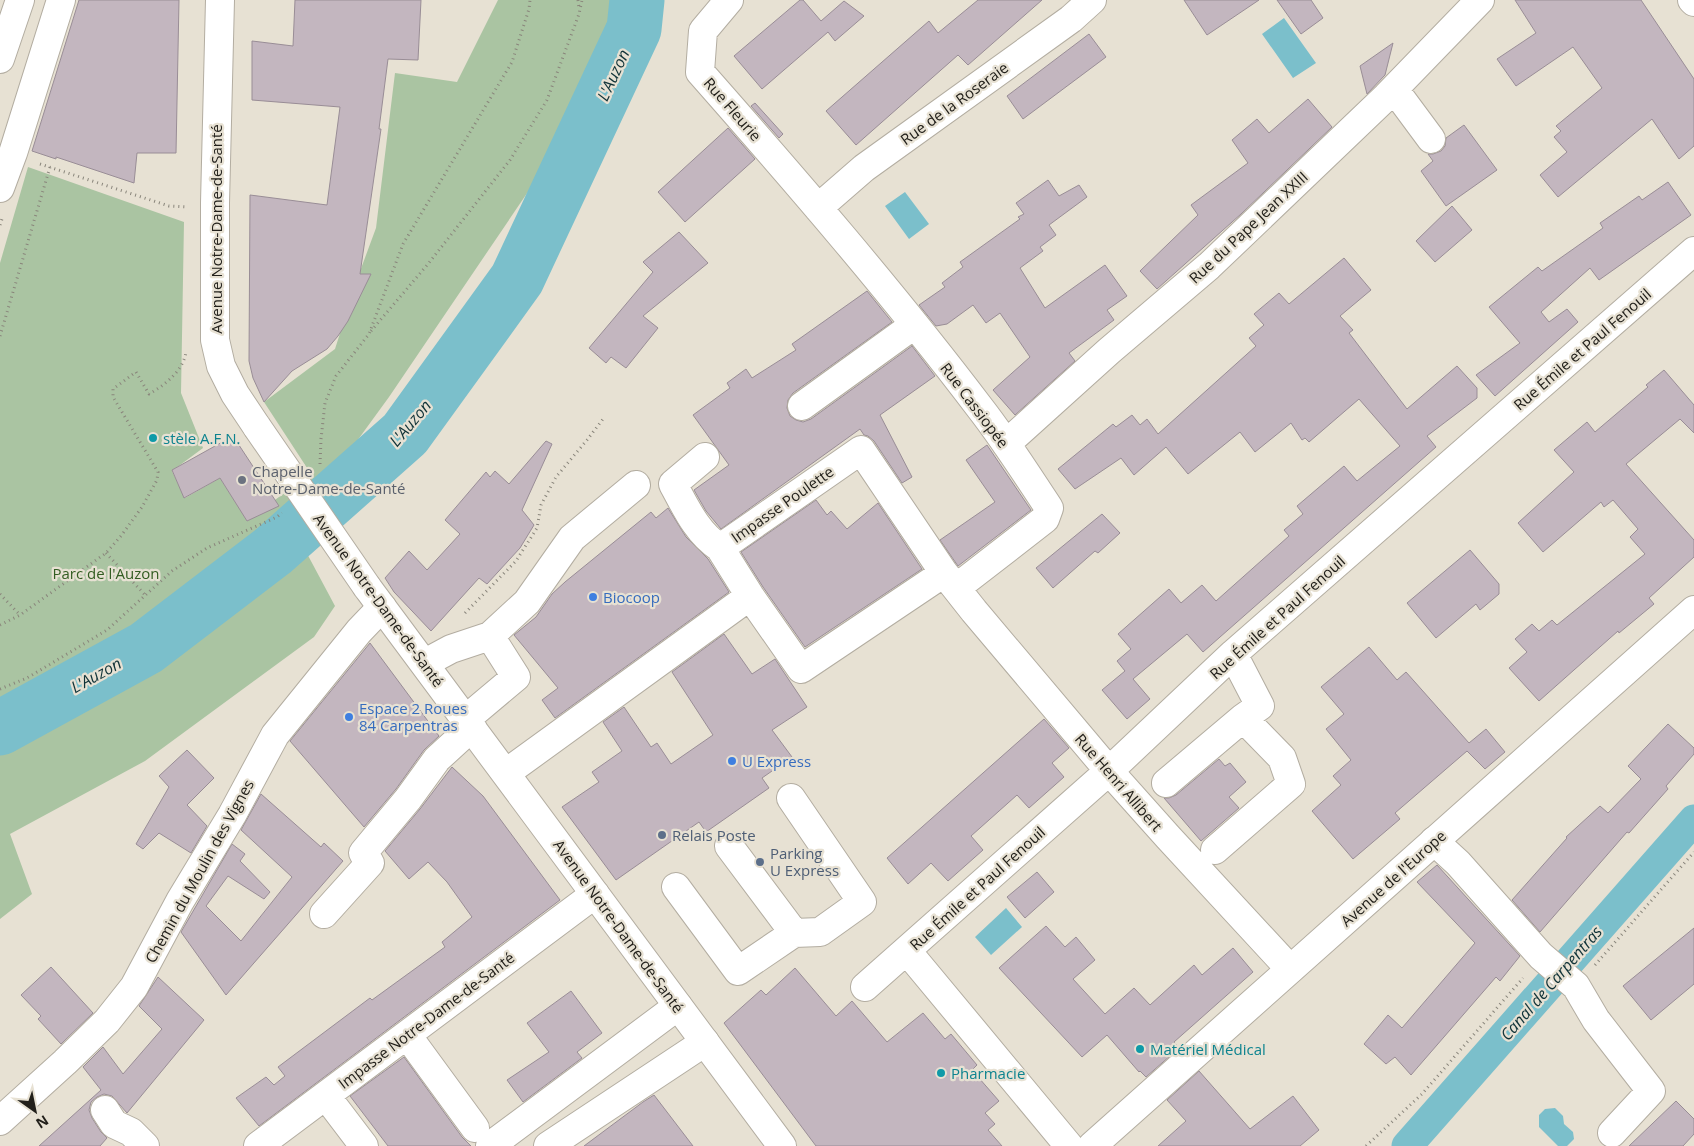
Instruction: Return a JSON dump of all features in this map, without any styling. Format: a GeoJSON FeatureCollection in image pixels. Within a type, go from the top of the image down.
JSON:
{"type":"FeatureCollection","features":[{"type":"Feature","properties":{"kind":"street"},"geometry":{"type":"LineString","coordinates":[[0,59],[20,0]]}},
{"type":"Feature","properties":{"kind":"street"},"geometry":{"type":"LineString","coordinates":[[0,188],[13,154],[61,0]]}},
{"type":"Feature","properties":{"kind":"street"},"geometry":{"type":"LineString","coordinates":[[220,0],[226,0]]}},
{"type":"Feature","properties":{"kind":"street","name":"Avenue Notre-Dame-de-Santé"},"geometry":{"type":"LineString","coordinates":[[220,0],[215,203],[216,340],[221,366],[235,394],[375,597],[782,1146]]}},
{"type":"Feature","properties":{"kind":"street","name":"Rue Fleurie"},"geometry":{"type":"LineString","coordinates":[[729,0],[702,31],[700,72],[794,178],[818,208]]}},
{"type":"Feature","properties":{"kind":"street","name":"Rue de la Roseraie"},"geometry":{"type":"LineString","coordinates":[[818,208],[864,168],[1071,19],[1092,0]]}},
{"type":"Feature","properties":{"kind":"street","name":"Rue du Pape Jean XXIII"},"geometry":{"type":"LineString","coordinates":[[1006,444],[1109,351],[1209,266],[1394,89],[1480,0]]}},
{"type":"Feature","properties":{"kind":"street"},"geometry":{"type":"LineString","coordinates":[[1394,89],[1431,139]]}},
{"type":"Feature","properties":{"kind":"street","name":"Rue Cassiopée"},"geometry":{"type":"LineString","coordinates":[[818,208],[981,409],[1049,508],[1045,519],[950,580]]}},
{"type":"Feature","properties":{"kind":"street","name":"Rue Émile et Paul Fenouil"},"geometry":{"type":"LineString","coordinates":[[865,987],[1109,771],[1233,654],[1694,251]]}},
{"type":"Feature","properties":{"kind":"street"},"geometry":{"type":"LineString","coordinates":[[802,406],[914,325]]}},
{"type":"Feature","properties":{"kind":"street","name":"Impasse Poulette"},"geometry":{"type":"LineString","coordinates":[[861,450],[950,580],[800,669],[720,548],[861,450]]}},
{"type":"Feature","properties":{"kind":"street"},"geometry":{"type":"LineString","coordinates":[[704,457],[673,484],[690,515],[708,540],[720,548]]}},
{"type":"Feature","properties":{"kind":"street"},"geometry":{"type":"LineString","coordinates":[[425,664],[451,649],[490,636],[527,602],[572,538],[636,485]]}},
{"type":"Feature","properties":{"kind":"street","name":"Rue Henri Allibert"},"geometry":{"type":"LineString","coordinates":[[950,580],[1109,771],[1290,969]]}},
{"type":"Feature","properties":{"kind":"street"},"geometry":{"type":"LineString","coordinates":[[506,773],[750,596]]}},
{"type":"Feature","properties":{"kind":"street","name":"Chemin du Moulin des Vignes"},"geometry":{"type":"LineString","coordinates":[[0,1121],[107,1021],[134,987],[180,901],[232,815],[275,735],[359,631],[375,597]]}},
{"type":"Feature","properties":{"kind":"street","name":"Avenue de l'Europe"},"geometry":{"type":"LineString","coordinates":[[1092,1146],[1694,610]]}},
{"type":"Feature","properties":{"kind":"street"},"geometry":{"type":"LineString","coordinates":[[324,914],[370,863],[363,853],[408,799],[437,759],[469,723],[516,677],[490,636]]}},
{"type":"Feature","properties":{"kind":"street"},"geometry":{"type":"LineString","coordinates":[[1166,783],[1260,706],[1233,654]]}},
{"type":"Feature","properties":{"kind":"street"},"geometry":{"type":"LineString","coordinates":[[1216,850],[1291,784],[1282,758],[1243,718]]}},
{"type":"Feature","properties":{"kind":"street"},"geometry":{"type":"LineString","coordinates":[[676,888],[738,971],[794,933],[820,932],[862,902],[791,798]]}},
{"type":"Feature","properties":{"kind":"street"},"geometry":{"type":"LineString","coordinates":[[1434,841],[1458,863],[1543,958],[1572,983],[1596,1020],[1651,1091],[1612,1133]]}},
{"type":"Feature","properties":{"kind":"street"},"geometry":{"type":"LineString","coordinates":[[729,846],[794,933]]}},
{"type":"Feature","properties":{"kind":"street","name":"Impasse Notre-Dame-de-Santé"},"geometry":{"type":"LineString","coordinates":[[258,1146],[595,894]]}},
{"type":"Feature","properties":{"kind":"street"},"geometry":{"type":"LineString","coordinates":[[907,951],[1069,1146]]}},
{"type":"Feature","properties":{"kind":"street"},"geometry":{"type":"LineString","coordinates":[[407,1035],[483,1137],[678,1006]]}},
{"type":"Feature","properties":{"kind":"street"},"geometry":{"type":"LineString","coordinates":[[548,1146],[705,1042]]}},
{"type":"Feature","properties":{"kind":"street"},"geometry":{"type":"LineString","coordinates":[[326,1096],[364,1146]]}},
{"type":"Feature","properties":{"kind":"street"},"geometry":{"type":"LineString","coordinates":[[105,1110],[114,1124],[131,1132],[145,1146]]}},
{"type":"Feature","properties":{"kind":"path"},"geometry":{"type":"LineString","coordinates":[[368,334],[402,244],[512,62],[530,0]]}},
{"type":"Feature","properties":{"kind":"path"},"geometry":{"type":"LineString","coordinates":[[320,468],[325,403],[336,376],[510,160],[547,100],[579,14],[580,0]]}},
{"type":"Feature","properties":{"kind":"path"},"geometry":{"type":"LineString","coordinates":[[34,162],[169,206]]}},
{"type":"Feature","properties":{"kind":"path"},"geometry":{"type":"LineString","coordinates":[[0,336],[50,167]]}},
{"type":"Feature","properties":{"kind":"path"},"geometry":{"type":"LineString","coordinates":[[187,207],[187,216]]}},
{"type":"Feature","properties":{"kind":"path"},"geometry":{"type":"LineString","coordinates":[[0,625],[20,615],[106,552],[121,536],[142,507],[157,480],[158,472],[112,397],[113,389],[136,372],[149,394],[159,388],[184,363],[187,344]]}},
{"type":"Feature","properties":{"kind":"path"},"geometry":{"type":"LineString","coordinates":[[460,618],[516,561],[537,528],[541,505],[556,477],[603,419]]}},
{"type":"Feature","properties":{"kind":"path"},"geometry":{"type":"LineString","coordinates":[[0,688],[27,678],[107,630],[172,571],[207,548],[277,517],[283,512]]}},
{"type":"Feature","properties":{"kind":"path"},"geometry":{"type":"LineString","coordinates":[[106,552],[146,596]]}},
{"type":"Feature","properties":{"kind":"path"},"geometry":{"type":"LineString","coordinates":[[0,594],[20,615]]}},
{"type":"Feature","properties":{"kind":"path"},"geometry":{"type":"LineString","coordinates":[[1572,983],[1694,852]]}},
{"type":"Feature","properties":{"kind":"path"},"geometry":{"type":"LineString","coordinates":[[1366,1146],[1422,1094],[1543,958]]}},
{"type":"Feature","properties":{"kind":"green space","name":"Parc de l'Auzon"},"geometry":{"type":"Polygon","coordinates":[[[498,0],[616,0],[597,90],[389,397],[290,533],[296,533],[335,606],[314,637],[145,761],[10,834],[32,894],[0,919],[0,263],[28,167],[184,222],[181,393],[203,448],[172,471],[185,498],[220,478],[247,520],[311,474],[264,402],[335,349],[376,228],[395,73],[457,82],[498,0]]]}},
{"type":"Feature","properties":{"kind":"water"},"geometry":{"type":"Polygon","coordinates":[[[1284,18],[1316,63],[1293,78],[1262,34],[1284,18]]]}},
{"type":"Feature","properties":{"kind":"water"},"geometry":{"type":"Polygon","coordinates":[[[905,192],[929,224],[909,239],[885,206],[905,192]]]}},
{"type":"Feature","properties":{"kind":"water"},"geometry":{"type":"Polygon","coordinates":[[[1006,908],[1022,927],[991,955],[975,937],[1006,908]]]}},
{"type":"Feature","properties":{"kind":"water"},"geometry":{"type":"Polygon","coordinates":[[[1555,1108],[1563,1116],[1564,1124],[1573,1132],[1574,1139],[1567,1146],[1558,1146],[1539,1127],[1539,1115],[1545,1109],[1555,1108]]]}},
{"type":"Feature","properties":{"kind":"building"},"geometry":{"type":"Polygon","coordinates":[[[79,0],[179,0],[176,153],[137,153],[134,183],[32,151],[79,0]]]}},
{"type":"Feature","properties":{"kind":"building"},"geometry":{"type":"Polygon","coordinates":[[[295,0],[421,0],[418,60],[388,59],[379,129],[381,129],[360,274],[371,274],[348,321],[338,336],[327,349],[292,371],[264,402],[253,378],[249,361],[250,195],[327,205],[340,107],[252,100],[252,41],[293,46],[295,0]]]}},
{"type":"Feature","properties":{"kind":"building"},"geometry":{"type":"Polygon","coordinates":[[[800,0],[803,0],[821,21],[844,1],[864,16],[835,41],[828,32],[762,89],[734,56],[800,0]]]}},
{"type":"Feature","properties":{"kind":"building"},"geometry":{"type":"Polygon","coordinates":[[[978,0],[1042,0],[968,65],[958,55],[856,145],[826,111],[929,21],[938,33],[978,0]]]}},
{"type":"Feature","properties":{"kind":"building"},"geometry":{"type":"Polygon","coordinates":[[[1184,0],[1259,0],[1207,35],[1184,0]]]}},
{"type":"Feature","properties":{"kind":"building"},"geometry":{"type":"Polygon","coordinates":[[[1277,0],[1311,0],[1323,18],[1301,34],[1277,0]]]}},
{"type":"Feature","properties":{"kind":"building"},"geometry":{"type":"Polygon","coordinates":[[[1515,0],[1641,0],[1694,79],[1694,146],[1679,159],[1652,119],[1558,197],[1540,175],[1567,152],[1554,137],[1561,131],[1556,126],[1602,88],[1573,47],[1516,86],[1497,59],[1536,33],[1515,0]]]}},
{"type":"Feature","properties":{"kind":"building"},"geometry":{"type":"Polygon","coordinates":[[[1089,34],[1106,57],[1023,119],[1007,96],[1089,34]]]}},
{"type":"Feature","properties":{"kind":"building"},"geometry":{"type":"Polygon","coordinates":[[[1393,43],[1385,75],[1367,94],[1360,66],[1393,43]]]}},
{"type":"Feature","properties":{"kind":"building"},"geometry":{"type":"Polygon","coordinates":[[[1308,99],[1332,127],[1241,214],[1157,289],[1140,271],[1198,215],[1191,205],[1248,163],[1232,140],[1257,119],[1269,133],[1308,99]]]}},
{"type":"Feature","properties":{"kind":"building"},"geometry":{"type":"Polygon","coordinates":[[[755,103],[783,134],[779,138],[751,106],[755,103]]]}},
{"type":"Feature","properties":{"kind":"building"},"geometry":{"type":"Polygon","coordinates":[[[1464,125],[1497,170],[1446,206],[1421,171],[1433,161],[1428,154],[1441,151],[1445,146],[1446,138],[1464,125]]]}},
{"type":"Feature","properties":{"kind":"building"},"geometry":{"type":"Polygon","coordinates":[[[728,128],[755,159],[685,222],[658,192],[728,128]]]}},
{"type":"Feature","properties":{"kind":"building"},"geometry":{"type":"Polygon","coordinates":[[[1048,180],[1059,196],[1079,185],[1087,197],[1049,225],[1056,235],[1040,247],[1043,251],[1020,268],[1045,308],[1105,265],[1127,296],[1107,310],[1114,320],[1069,353],[1075,361],[1015,415],[993,390],[1030,357],[1000,313],[986,323],[973,305],[947,324],[936,326],[919,305],[945,287],[942,283],[963,267],[960,262],[1020,219],[1018,217],[1024,214],[1016,203],[1048,180]]]}},
{"type":"Feature","properties":{"kind":"building"},"geometry":{"type":"Polygon","coordinates":[[[1668,182],[1691,215],[1599,280],[1590,268],[1541,312],[1549,322],[1567,309],[1578,322],[1495,396],[1476,375],[1520,343],[1489,307],[1538,267],[1542,271],[1603,228],[1600,223],[1639,196],[1642,200],[1668,182]]]}},
{"type":"Feature","properties":{"kind":"building"},"geometry":{"type":"Polygon","coordinates":[[[1452,206],[1472,230],[1435,262],[1416,241],[1452,206]]]}},
{"type":"Feature","properties":{"kind":"building"},"geometry":{"type":"Polygon","coordinates":[[[679,232],[708,263],[643,316],[658,328],[626,368],[611,357],[606,363],[589,348],[653,272],[643,262],[679,232]]]}},
{"type":"Feature","properties":{"kind":"building"},"geometry":{"type":"Polygon","coordinates":[[[1344,258],[1371,290],[1340,316],[1353,330],[1349,333],[1407,409],[1457,366],[1477,388],[1477,398],[1427,436],[1436,447],[1203,652],[1187,634],[1133,679],[1150,699],[1127,719],[1102,690],[1125,671],[1117,661],[1131,649],[1118,634],[1169,589],[1181,603],[1202,585],[1216,601],[1289,536],[1284,530],[1303,514],[1297,506],[1344,466],[1357,481],[1400,446],[1359,399],[1309,442],[1305,438],[1302,440],[1291,423],[1255,452],[1240,432],[1188,474],[1166,447],[1134,475],[1121,458],[1075,489],[1058,469],[1113,424],[1116,427],[1132,415],[1140,425],[1147,419],[1158,434],[1256,346],[1249,338],[1264,325],[1254,314],[1279,293],[1289,304],[1344,258]]]}},
{"type":"Feature","properties":{"kind":"building"},"geometry":{"type":"Polygon","coordinates":[[[867,291],[892,322],[793,393],[788,400],[787,408],[790,416],[796,420],[803,422],[811,419],[912,346],[935,376],[880,415],[912,477],[902,483],[874,441],[864,435],[860,429],[721,529],[706,511],[694,490],[729,465],[693,415],[730,388],[727,383],[746,369],[752,378],[796,350],[792,344],[867,291]]]}},
{"type":"Feature","properties":{"kind":"building"},"geometry":{"type":"Polygon","coordinates":[[[1664,370],[1694,405],[1694,433],[1680,419],[1626,464],[1694,540],[1694,557],[1649,598],[1654,604],[1619,633],[1618,631],[1539,701],[1509,668],[1527,652],[1515,639],[1532,624],[1539,631],[1552,620],[1557,625],[1645,554],[1630,537],[1638,529],[1613,500],[1604,507],[1601,502],[1543,552],[1518,523],[1574,472],[1554,450],[1587,422],[1595,432],[1648,387],[1646,385],[1664,370]]]}},
{"type":"Feature","properties":{"kind":"building"},"geometry":{"type":"Polygon","coordinates":[[[233,436],[279,506],[247,521],[220,478],[184,498],[172,470],[233,436]]]}},
{"type":"Feature","properties":{"kind":"building"},"geometry":{"type":"Polygon","coordinates":[[[546,441],[552,444],[522,510],[534,525],[520,548],[487,584],[479,578],[431,631],[394,592],[385,578],[409,551],[427,570],[460,534],[445,520],[486,472],[490,477],[495,471],[509,484],[546,441]]]}},
{"type":"Feature","properties":{"kind":"building"},"geometry":{"type":"Polygon","coordinates":[[[987,445],[1031,510],[958,566],[940,540],[995,502],[966,460],[987,445]]]}},
{"type":"Feature","properties":{"kind":"building"},"geometry":{"type":"Polygon","coordinates":[[[816,500],[827,515],[831,511],[847,529],[878,503],[922,569],[805,647],[741,552],[816,500]]]}},
{"type":"Feature","properties":{"kind":"building"},"geometry":{"type":"Polygon","coordinates":[[[668,508],[686,537],[708,559],[729,592],[555,718],[542,700],[558,688],[514,635],[536,617],[552,594],[565,582],[651,512],[656,518],[668,508]]]}},
{"type":"Feature","properties":{"kind":"building"},"geometry":{"type":"Polygon","coordinates":[[[1102,514],[1120,533],[1098,553],[1095,551],[1053,588],[1036,568],[1102,514]]]}},
{"type":"Feature","properties":{"kind":"building"},"geometry":{"type":"Polygon","coordinates":[[[1470,550],[1499,584],[1499,594],[1480,610],[1476,604],[1436,638],[1407,603],[1470,550]]]}},
{"type":"Feature","properties":{"kind":"building","name":"U Express"},"geometry":{"type":"Polygon","coordinates":[[[724,634],[752,674],[775,659],[807,707],[772,730],[792,757],[762,778],[769,788],[706,832],[699,822],[616,880],[562,807],[599,782],[592,772],[622,751],[603,722],[624,707],[651,747],[657,743],[671,764],[713,735],[672,672],[724,634]]]}},
{"type":"Feature","properties":{"kind":"building"},"geometry":{"type":"Polygon","coordinates":[[[370,643],[439,736],[424,750],[396,789],[364,827],[290,741],[370,643]]]}},
{"type":"Feature","properties":{"kind":"building"},"geometry":{"type":"Polygon","coordinates":[[[1369,647],[1397,680],[1406,672],[1469,743],[1486,729],[1505,752],[1485,769],[1467,751],[1395,813],[1400,819],[1353,859],[1312,811],[1341,785],[1333,776],[1351,760],[1326,729],[1344,714],[1321,687],[1369,647]]]}},
{"type":"Feature","properties":{"kind":"building"},"geometry":{"type":"Polygon","coordinates":[[[1044,719],[1069,748],[1052,763],[1064,777],[1029,808],[1017,795],[971,836],[983,850],[948,881],[931,863],[908,884],[887,858],[1044,719]]]}},
{"type":"Feature","properties":{"kind":"building"},"geometry":{"type":"Polygon","coordinates":[[[1668,724],[1694,748],[1694,754],[1666,786],[1668,789],[1629,833],[1627,832],[1540,932],[1512,900],[1566,837],[1600,806],[1608,813],[1641,779],[1628,766],[1668,724]]]}},
{"type":"Feature","properties":{"kind":"building"},"geometry":{"type":"Polygon","coordinates":[[[187,750],[214,778],[187,805],[207,826],[191,853],[159,833],[143,849],[136,844],[169,787],[159,776],[187,750]]]}},
{"type":"Feature","properties":{"kind":"building"},"geometry":{"type":"Polygon","coordinates":[[[1219,759],[1225,766],[1230,763],[1246,782],[1229,797],[1239,808],[1201,841],[1164,798],[1176,795],[1219,759]]]}},
{"type":"Feature","properties":{"kind":"building"},"geometry":{"type":"Polygon","coordinates":[[[452,767],[483,796],[560,900],[259,1126],[236,1098],[266,1077],[274,1085],[285,1076],[278,1067],[370,998],[372,1000],[445,947],[442,942],[472,917],[447,882],[428,862],[409,879],[385,851],[452,767]]]}},
{"type":"Feature","properties":{"kind":"building"},"geometry":{"type":"Polygon","coordinates":[[[261,794],[321,847],[324,843],[343,861],[226,995],[181,932],[232,844],[245,854],[240,861],[270,892],[264,899],[228,876],[206,906],[241,941],[292,877],[241,830],[261,794]]]}},
{"type":"Feature","properties":{"kind":"building"},"geometry":{"type":"Polygon","coordinates":[[[1437,865],[1520,956],[1500,981],[1496,977],[1411,1075],[1395,1057],[1386,1064],[1364,1044],[1388,1015],[1402,1028],[1475,943],[1417,882],[1437,865]]]}},
{"type":"Feature","properties":{"kind":"building"},"geometry":{"type":"Polygon","coordinates":[[[1037,872],[1054,892],[1025,918],[1007,897],[1037,872]]]}},
{"type":"Feature","properties":{"kind":"building"},"geometry":{"type":"Polygon","coordinates":[[[1046,926],[1065,947],[1076,937],[1095,960],[1073,979],[1105,1014],[1134,988],[1150,1005],[1194,965],[1202,975],[1233,948],[1253,972],[1174,1042],[1179,1048],[1146,1077],[1139,1072],[1107,1035],[1082,1057],[999,968],[1046,926]]]}},
{"type":"Feature","properties":{"kind":"building"},"geometry":{"type":"Polygon","coordinates":[[[1694,928],[1694,984],[1651,1020],[1623,986],[1694,928]]]}},
{"type":"Feature","properties":{"kind":"building"},"geometry":{"type":"Polygon","coordinates":[[[51,967],[93,1013],[61,1044],[38,1019],[41,1016],[21,995],[51,967]]]}},
{"type":"Feature","properties":{"kind":"building"},"geometry":{"type":"Polygon","coordinates":[[[795,968],[836,1016],[852,1001],[887,1042],[923,1013],[945,1039],[951,1034],[977,1065],[972,1070],[999,1101],[985,1113],[995,1124],[988,1130],[1002,1146],[816,1146],[724,1023],[761,990],[766,995],[795,968]]]}},
{"type":"Feature","properties":{"kind":"building"},"geometry":{"type":"Polygon","coordinates":[[[158,977],[204,1020],[127,1113],[112,1096],[104,1094],[91,1102],[89,1110],[92,1118],[107,1138],[100,1146],[39,1146],[101,1090],[83,1067],[103,1047],[123,1074],[162,1029],[139,1006],[158,977]]]}},
{"type":"Feature","properties":{"kind":"building"},"geometry":{"type":"Polygon","coordinates":[[[571,991],[602,1033],[577,1052],[582,1058],[523,1102],[507,1080],[549,1052],[527,1023],[571,991]]]}},
{"type":"Feature","properties":{"kind":"building"},"geometry":{"type":"Polygon","coordinates":[[[404,1057],[462,1137],[471,1146],[388,1146],[350,1096],[404,1057]]]}},
{"type":"Feature","properties":{"kind":"building"},"geometry":{"type":"Polygon","coordinates":[[[1199,1071],[1250,1129],[1293,1096],[1319,1130],[1300,1146],[1158,1146],[1186,1121],[1167,1100],[1199,1071]]]}},
{"type":"Feature","properties":{"kind":"building"},"geometry":{"type":"Polygon","coordinates":[[[654,1095],[693,1146],[584,1146],[643,1102],[654,1095]]]}},
{"type":"Feature","properties":{"kind":"building"},"geometry":{"type":"Polygon","coordinates":[[[1676,1101],[1694,1119],[1694,1134],[1683,1146],[1629,1146],[1676,1101]]]}},
{"type":"Feature","properties":{"kind":"waterway","name":"L'Auzon"},"geometry":{"type":"LineString","coordinates":[[0,728],[146,648],[273,551],[405,434],[517,279],[634,29],[637,0]]}},
{"type":"Feature","properties":{"kind":"waterway","name":"Canal de Carpentras"},"geometry":{"type":"LineString","coordinates":[[1407,1146],[1694,820]]}},
{"type":"Feature","properties":{"kind":"place","name":"stèle A.F.N."},"geometry":{"type":"Point","coordinates":[153,438]}},
{"type":"Feature","properties":{"kind":"place","name":"Chapelle Notre-Dame-de-Santé"},"geometry":{"type":"Point","coordinates":[242,480]}},
{"type":"Feature","properties":{"kind":"place","name":"Biocoop"},"geometry":{"type":"Point","coordinates":[593,597]}},
{"type":"Feature","properties":{"kind":"place","name":"Espace 2 Roues 84 Carpentras"},"geometry":{"type":"Point","coordinates":[349,717]}},
{"type":"Feature","properties":{"kind":"place","name":"U Express"},"geometry":{"type":"Point","coordinates":[732,761]}},
{"type":"Feature","properties":{"kind":"place","name":"Relais Poste"},"geometry":{"type":"Point","coordinates":[662,835]}},
{"type":"Feature","properties":{"kind":"place","name":"Parking U Express"},"geometry":{"type":"Point","coordinates":[760,862]}},
{"type":"Feature","properties":{"kind":"place","name":"Matériel Médical"},"geometry":{"type":"Point","coordinates":[1140,1049]}},
{"type":"Feature","properties":{"kind":"place","name":"Pharmacie"},"geometry":{"type":"Point","coordinates":[941,1073]}}]}
